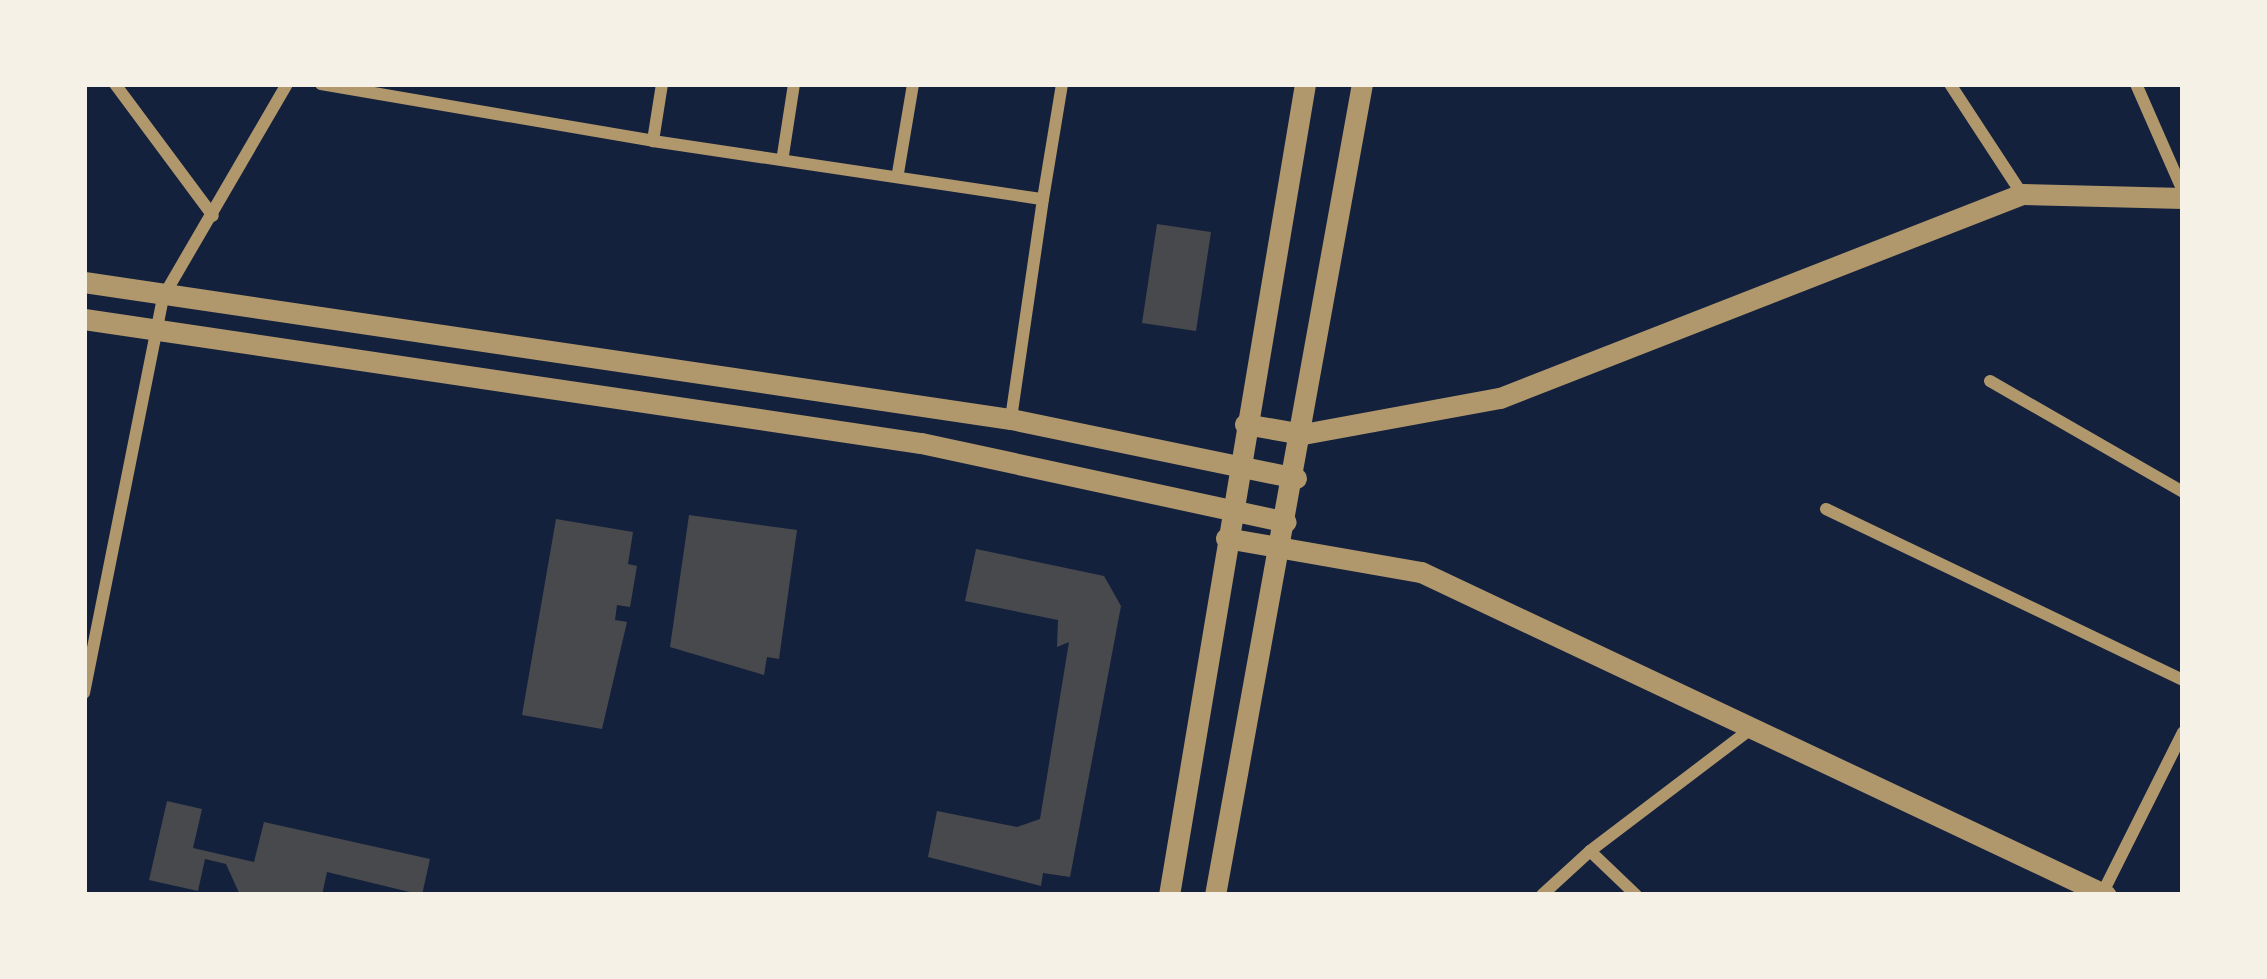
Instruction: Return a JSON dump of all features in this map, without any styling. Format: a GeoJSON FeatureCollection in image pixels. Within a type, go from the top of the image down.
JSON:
{"type":"FeatureCollection","features":[{"type":"Feature","properties":{"kind":"street"},"geometry":{"type":"LineString","coordinates":[[115,84],[213,216]]}},
{"type":"Feature","properties":{"kind":"street"},"geometry":{"type":"LineString","coordinates":[[84,693],[163,297],[287,84]]}},
{"type":"Feature","properties":{"kind":"street"},"geometry":{"type":"LineString","coordinates":[[321,84],[653,141],[783,155],[1043,199]]}},
{"type":"Feature","properties":{"kind":"street"},"geometry":{"type":"LineString","coordinates":[[653,141],[662,84]]}},
{"type":"Feature","properties":{"kind":"street"},"geometry":{"type":"LineString","coordinates":[[783,155],[794,84]]}},
{"type":"Feature","properties":{"kind":"street"},"geometry":{"type":"LineString","coordinates":[[898,173],[913,84]]}},
{"type":"Feature","properties":{"kind":"street"},"geometry":{"type":"LineString","coordinates":[[1011,419],[1062,84]]}},
{"type":"Feature","properties":{"kind":"street"},"geometry":{"type":"LineString","coordinates":[[1169,895],[1305,84]]}},
{"type":"Feature","properties":{"kind":"street"},"geometry":{"type":"LineString","coordinates":[[1215,895],[1304,434],[1362,84]]}},
{"type":"Feature","properties":{"kind":"street"},"geometry":{"type":"LineString","coordinates":[[1950,84],[2022,194]]}},
{"type":"Feature","properties":{"kind":"street"},"geometry":{"type":"LineString","coordinates":[[1245,424],[1304,434],[1500,398],[2022,194],[2183,195],[2136,84]]}},
{"type":"Feature","properties":{"kind":"street"},"geometry":{"type":"LineString","coordinates":[[84,281],[163,297],[1011,419],[1296,478]]}},
{"type":"Feature","properties":{"kind":"street"},"geometry":{"type":"LineString","coordinates":[[84,319],[921,443],[1286,522]]}},
{"type":"Feature","properties":{"kind":"street"},"geometry":{"type":"LineString","coordinates":[[1990,381],[2183,492]]}},
{"type":"Feature","properties":{"kind":"street"},"geometry":{"type":"LineString","coordinates":[[1826,509],[2183,680]]}},
{"type":"Feature","properties":{"kind":"street"},"geometry":{"type":"LineString","coordinates":[[1226,538],[1421,572],[2104,894],[2183,732]]}},
{"type":"Feature","properties":{"kind":"street"},"geometry":{"type":"LineString","coordinates":[[1541,895],[1589,851],[1752,728]]}},
{"type":"Feature","properties":{"kind":"street"},"geometry":{"type":"LineString","coordinates":[[1589,851],[1636,895]]}},
{"type":"Feature","properties":{"kind":"building"},"geometry":{"type":"Polygon","coordinates":[[[1157,224],[1211,232],[1196,331],[1142,323],[1157,224]]]}},
{"type":"Feature","properties":{"kind":"building"},"geometry":{"type":"Polygon","coordinates":[[[689,515],[797,530],[779,659],[767,657],[764,675],[670,647],[689,515]]]}},
{"type":"Feature","properties":{"kind":"building"},"geometry":{"type":"Polygon","coordinates":[[[556,519],[633,532],[628,564],[637,566],[630,607],[617,605],[615,620],[627,622],[602,729],[522,715],[556,519]]]}},
{"type":"Feature","properties":{"kind":"building"},"geometry":{"type":"Polygon","coordinates":[[[976,549],[1104,576],[1121,606],[1070,877],[1043,873],[1041,886],[928,857],[937,811],[1017,827],[1040,819],[1069,642],[1057,647],[1058,620],[965,601],[976,549]]]}},
{"type":"Feature","properties":{"kind":"building"},"geometry":{"type":"Polygon","coordinates":[[[167,801],[202,809],[193,848],[254,862],[264,822],[430,859],[422,895],[327,872],[322,895],[240,895],[226,864],[205,859],[198,891],[149,880],[167,801]]]}}]}
